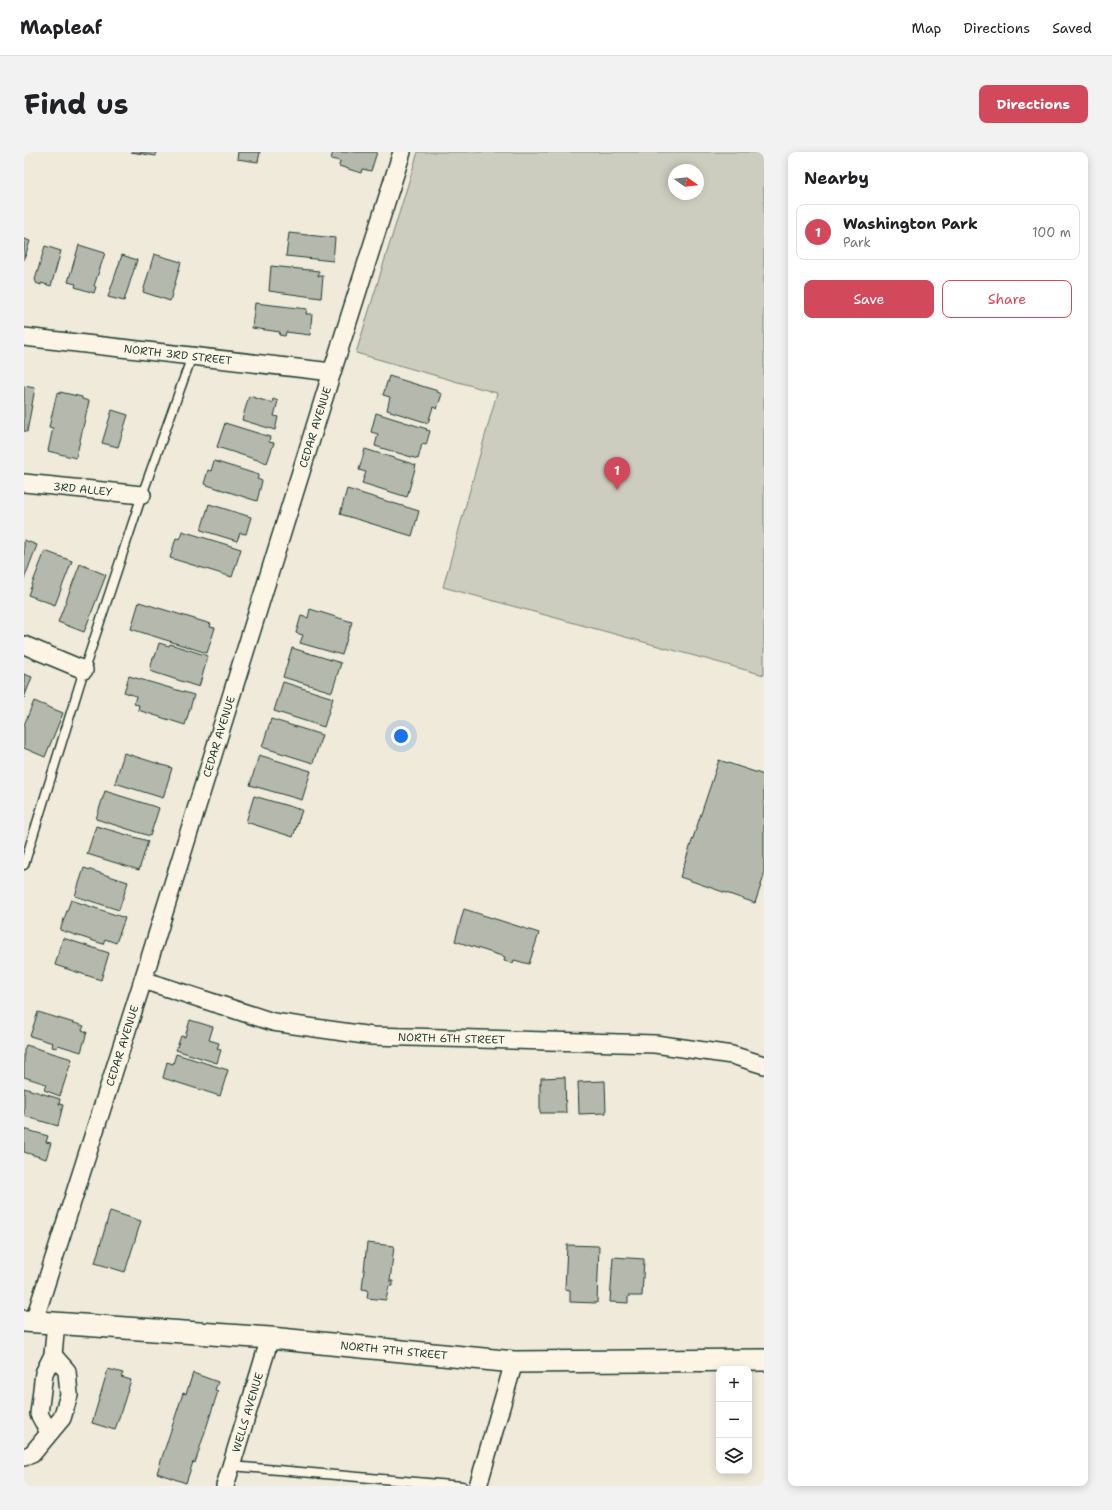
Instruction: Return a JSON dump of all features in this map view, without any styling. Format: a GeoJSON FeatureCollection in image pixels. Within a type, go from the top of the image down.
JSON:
{"type":"FeatureCollection","features":[{"type":"Feature","properties":{"kind":"street","name":"CEDAR AVENUE"},"geometry":{"type":"LineString","coordinates":[[29,1321],[143,980],[402,152]]}},
{"type":"Feature","properties":{"kind":"street","name":"NORTH 3RD STREET"},"geometry":{"type":"LineString","coordinates":[[24,337],[332,372]]}},
{"type":"Feature","properties":{"kind":"street","name":"3RD ALLEY"},"geometry":{"type":"LineString","coordinates":[[24,483],[142,495]]}},
{"type":"Feature","properties":{"kind":"street"},"geometry":{"type":"LineString","coordinates":[[24,645],[84,670]]}},
{"type":"Feature","properties":{"kind":"street","name":"NORTH 6TH STREET"},"geometry":{"type":"LineString","coordinates":[[143,980],[273,1022],[372,1036],[655,1044],[732,1056],[764,1065]]}},
{"type":"Feature","properties":{"kind":"street","name":"NORTH 7TH STREET"},"geometry":{"type":"LineString","coordinates":[[29,1321],[270,1338],[514,1362],[764,1360]]}},
{"type":"Feature","properties":{"kind":"street"},"geometry":{"type":"LineString","coordinates":[[49,1432],[39,1414],[44,1373],[53,1355],[56,1322]]}},
{"type":"Feature","properties":{"kind":"street","name":"WELLS AVENUE"},"geometry":{"type":"LineString","coordinates":[[225,1486],[270,1338]]}},
{"type":"Feature","properties":{"kind":"street"},"geometry":{"type":"LineString","coordinates":[[24,1457],[32,1454],[62,1418],[69,1395],[67,1371],[53,1355]]}},
{"type":"Feature","properties":{"kind":"street"},"geometry":{"type":"LineString","coordinates":[[478,1486],[514,1362]]}},
{"type":"Feature","properties":{"kind":"lane"},"geometry":{"type":"LineString","coordinates":[[24,865],[84,670],[142,495],[192,356]]}},
{"type":"Feature","properties":{"kind":"lane"},"geometry":{"type":"LineString","coordinates":[[231,1466],[462,1486]]}},
{"type":"Feature","properties":{"kind":"shaded area"},"geometry":{"type":"Polygon","coordinates":[[[418,152],[764,152],[764,675],[443,587],[497,393],[356,353],[418,152]]]}},
{"type":"Feature","properties":{"kind":"building"},"geometry":{"type":"Polygon","coordinates":[[[131,152],[157,152],[156,156],[131,152]]]}},
{"type":"Feature","properties":{"kind":"building"},"geometry":{"type":"Polygon","coordinates":[[[238,152],[260,152],[258,162],[237,159],[238,152]]]}},
{"type":"Feature","properties":{"kind":"building"},"geometry":{"type":"Polygon","coordinates":[[[333,152],[377,152],[371,171],[362,169],[361,173],[339,166],[340,161],[331,159],[333,152]]]}},
{"type":"Feature","properties":{"kind":"building"},"geometry":{"type":"Polygon","coordinates":[[[289,233],[335,238],[333,261],[286,256],[289,233]]]}},
{"type":"Feature","properties":{"kind":"building"},"geometry":{"type":"Polygon","coordinates":[[[24,239],[30,241],[24,260],[24,239]]]}},
{"type":"Feature","properties":{"kind":"building"},"geometry":{"type":"Polygon","coordinates":[[[79,245],[105,253],[94,286],[96,287],[94,293],[75,287],[76,284],[68,282],[79,245]]]}},
{"type":"Feature","properties":{"kind":"building"},"geometry":{"type":"Polygon","coordinates":[[[45,246],[61,251],[51,286],[41,283],[41,285],[36,283],[35,280],[45,246]]]}},
{"type":"Feature","properties":{"kind":"building"},"geometry":{"type":"Polygon","coordinates":[[[154,254],[181,262],[170,301],[143,292],[154,254]]]}},
{"type":"Feature","properties":{"kind":"building"},"geometry":{"type":"Polygon","coordinates":[[[122,255],[137,260],[124,301],[108,297],[122,255]]]}},
{"type":"Feature","properties":{"kind":"building"},"geometry":{"type":"Polygon","coordinates":[[[271,266],[319,271],[318,276],[323,276],[321,298],[269,291],[271,266]]]}},
{"type":"Feature","properties":{"kind":"building"},"geometry":{"type":"Polygon","coordinates":[[[255,303],[307,309],[306,314],[312,314],[310,335],[286,332],[285,336],[279,335],[280,332],[252,328],[255,303]]]}},
{"type":"Feature","properties":{"kind":"building"},"geometry":{"type":"Polygon","coordinates":[[[389,376],[438,391],[437,392],[442,394],[437,409],[433,407],[428,423],[387,410],[390,397],[383,395],[389,376]]]}},
{"type":"Feature","properties":{"kind":"building"},"geometry":{"type":"Polygon","coordinates":[[[24,386],[35,388],[27,432],[24,431],[24,386]]]}},
{"type":"Feature","properties":{"kind":"building"},"geometry":{"type":"Polygon","coordinates":[[[60,392],[82,397],[82,399],[89,401],[76,458],[48,451],[53,428],[49,427],[57,393],[60,394],[60,392]]]}},
{"type":"Feature","properties":{"kind":"building"},"geometry":{"type":"Polygon","coordinates":[[[249,396],[272,403],[273,399],[278,401],[274,416],[278,417],[275,430],[242,420],[249,396]]]}},
{"type":"Feature","properties":{"kind":"building"},"geometry":{"type":"Polygon","coordinates":[[[112,410],[128,415],[118,447],[102,443],[112,410]]]}},
{"type":"Feature","properties":{"kind":"building"},"geometry":{"type":"Polygon","coordinates":[[[376,413],[430,431],[426,445],[422,444],[418,459],[375,446],[378,434],[371,432],[376,413]]]}},
{"type":"Feature","properties":{"kind":"building"},"geometry":{"type":"Polygon","coordinates":[[[225,423],[270,437],[269,442],[274,443],[267,463],[217,447],[225,423]]]}},
{"type":"Feature","properties":{"kind":"building"},"geometry":{"type":"Polygon","coordinates":[[[365,449],[416,465],[407,497],[362,483],[366,472],[359,470],[365,449]]]}},
{"type":"Feature","properties":{"kind":"building"},"geometry":{"type":"Polygon","coordinates":[[[214,461],[259,475],[257,479],[262,481],[257,501],[204,484],[208,470],[211,471],[214,461]]]}},
{"type":"Feature","properties":{"kind":"building"},"geometry":{"type":"Polygon","coordinates":[[[347,489],[419,511],[412,536],[340,514],[347,489]]]}},
{"type":"Feature","properties":{"kind":"building"},"geometry":{"type":"Polygon","coordinates":[[[209,504],[251,517],[246,534],[240,533],[237,541],[201,530],[209,504]]]}},
{"type":"Feature","properties":{"kind":"building"},"geometry":{"type":"Polygon","coordinates":[[[182,531],[241,549],[232,577],[170,558],[176,538],[180,539],[182,531]]]}},
{"type":"Feature","properties":{"kind":"building"},"geometry":{"type":"Polygon","coordinates":[[[24,540],[37,545],[24,579],[24,540]]]}},
{"type":"Feature","properties":{"kind":"building"},"geometry":{"type":"Polygon","coordinates":[[[45,551],[72,561],[55,605],[28,595],[45,551]]]}},
{"type":"Feature","properties":{"kind":"building"},"geometry":{"type":"Polygon","coordinates":[[[80,564],[106,575],[84,632],[58,622],[80,564]]]}},
{"type":"Feature","properties":{"kind":"building"},"geometry":{"type":"Polygon","coordinates":[[[139,602],[211,624],[210,627],[215,628],[207,653],[131,629],[139,602]]]}},
{"type":"Feature","properties":{"kind":"building"},"geometry":{"type":"Polygon","coordinates":[[[310,609],[352,622],[342,655],[300,643],[303,635],[296,633],[301,616],[308,618],[310,609]]]}},
{"type":"Feature","properties":{"kind":"building"},"geometry":{"type":"Polygon","coordinates":[[[159,643],[169,646],[170,644],[208,656],[199,687],[150,671],[153,657],[155,657],[159,643]]]}},
{"type":"Feature","properties":{"kind":"building"},"geometry":{"type":"Polygon","coordinates":[[[292,648],[341,663],[332,692],[283,677],[292,648]]]}},
{"type":"Feature","properties":{"kind":"building"},"geometry":{"type":"Polygon","coordinates":[[[24,674],[32,677],[24,698],[24,674]]]}},
{"type":"Feature","properties":{"kind":"building"},"geometry":{"type":"Polygon","coordinates":[[[129,676],[194,695],[185,725],[138,710],[139,705],[134,704],[136,696],[124,692],[129,676]]]}},
{"type":"Feature","properties":{"kind":"building"},"geometry":{"type":"Polygon","coordinates":[[[283,682],[333,698],[324,727],[274,711],[283,682]]]}},
{"type":"Feature","properties":{"kind":"building"},"geometry":{"type":"Polygon","coordinates":[[[34,701],[63,713],[45,757],[24,748],[24,725],[34,701]]]}},
{"type":"Feature","properties":{"kind":"building"},"geometry":{"type":"Polygon","coordinates":[[[271,719],[322,735],[313,763],[262,747],[271,719]]]}},
{"type":"Feature","properties":{"kind":"building"},"geometry":{"type":"Polygon","coordinates":[[[124,753],[172,768],[163,798],[115,783],[124,753]]]}},
{"type":"Feature","properties":{"kind":"building"},"geometry":{"type":"Polygon","coordinates":[[[259,755],[311,771],[302,800],[250,785],[259,755]]]}},
{"type":"Feature","properties":{"kind":"building"},"geometry":{"type":"Polygon","coordinates":[[[719,760],[764,775],[764,876],[755,903],[680,877],[719,760]]]}},
{"type":"Feature","properties":{"kind":"building"},"geometry":{"type":"Polygon","coordinates":[[[105,791],[159,808],[150,836],[96,819],[105,791]]]}},
{"type":"Feature","properties":{"kind":"building"},"geometry":{"type":"Polygon","coordinates":[[[254,796],[302,810],[293,837],[246,822],[254,796]]]}},
{"type":"Feature","properties":{"kind":"building"},"geometry":{"type":"Polygon","coordinates":[[[96,826],[148,841],[139,870],[87,854],[96,826]]]}},
{"type":"Feature","properties":{"kind":"building"},"geometry":{"type":"Polygon","coordinates":[[[84,868],[128,882],[119,910],[75,896],[84,868]]]}},
{"type":"Feature","properties":{"kind":"building"},"geometry":{"type":"Polygon","coordinates":[[[71,900],[125,918],[116,943],[105,939],[103,944],[60,930],[71,900]]]}},
{"type":"Feature","properties":{"kind":"building"},"geometry":{"type":"Polygon","coordinates":[[[464,909],[539,933],[529,964],[514,960],[513,963],[504,961],[505,957],[455,941],[464,909]]]}},
{"type":"Feature","properties":{"kind":"building"},"geometry":{"type":"Polygon","coordinates":[[[63,938],[109,953],[101,980],[55,965],[63,938]]]}},
{"type":"Feature","properties":{"kind":"building"},"geometry":{"type":"Polygon","coordinates":[[[38,1012],[84,1026],[82,1030],[87,1032],[81,1052],[58,1045],[57,1048],[52,1047],[53,1043],[30,1036],[38,1012]]]}},
{"type":"Feature","properties":{"kind":"building"},"geometry":{"type":"Polygon","coordinates":[[[190,1020],[213,1027],[209,1040],[219,1043],[217,1049],[221,1050],[217,1063],[176,1050],[181,1036],[185,1037],[190,1020]]]}},
{"type":"Feature","properties":{"kind":"building"},"geometry":{"type":"Polygon","coordinates":[[[26,1045],[72,1059],[60,1096],[44,1090],[46,1084],[24,1077],[24,1050],[26,1045]]]}},
{"type":"Feature","properties":{"kind":"building"},"geometry":{"type":"Polygon","coordinates":[[[176,1054],[228,1070],[220,1096],[163,1078],[167,1062],[173,1064],[176,1054]]]}},
{"type":"Feature","properties":{"kind":"building"},"geometry":{"type":"Polygon","coordinates":[[[565,1077],[566,1113],[540,1113],[541,1078],[565,1077]]]}},
{"type":"Feature","properties":{"kind":"building"},"geometry":{"type":"Polygon","coordinates":[[[605,1081],[606,1113],[579,1114],[578,1082],[605,1081]]]}},
{"type":"Feature","properties":{"kind":"building"},"geometry":{"type":"Polygon","coordinates":[[[24,1088],[60,1099],[59,1104],[63,1105],[58,1126],[24,1116],[24,1088]]]}},
{"type":"Feature","properties":{"kind":"building"},"geometry":{"type":"Polygon","coordinates":[[[24,1129],[48,1136],[46,1142],[51,1143],[46,1159],[24,1152],[24,1129]]]}},
{"type":"Feature","properties":{"kind":"building"},"geometry":{"type":"Polygon","coordinates":[[[110,1211],[141,1221],[125,1272],[95,1263],[110,1211]]]}},
{"type":"Feature","properties":{"kind":"building"},"geometry":{"type":"Polygon","coordinates":[[[367,1243],[394,1246],[390,1281],[393,1281],[393,1286],[389,1286],[386,1300],[367,1298],[368,1290],[362,1289],[367,1243]]]}},
{"type":"Feature","properties":{"kind":"building"},"geometry":{"type":"Polygon","coordinates":[[[567,1245],[599,1246],[597,1303],[570,1302],[570,1290],[565,1289],[567,1245]]]}},
{"type":"Feature","properties":{"kind":"building"},"geometry":{"type":"Polygon","coordinates":[[[613,1257],[644,1259],[642,1296],[628,1296],[628,1303],[610,1302],[613,1257]]]}},
{"type":"Feature","properties":{"kind":"building"},"geometry":{"type":"Polygon","coordinates":[[[108,1369],[123,1373],[121,1377],[131,1380],[115,1430],[92,1423],[108,1369]]]}},
{"type":"Feature","properties":{"kind":"building"},"geometry":{"type":"Polygon","coordinates":[[[193,1373],[218,1382],[215,1390],[218,1391],[195,1463],[193,1462],[186,1483],[157,1473],[183,1393],[186,1394],[193,1373]]]}},
{"type":"Feature","properties":{"kind":"place","name":"Washington Park"},"geometry":{"type":"Point","coordinates":[617,490]}}]}
